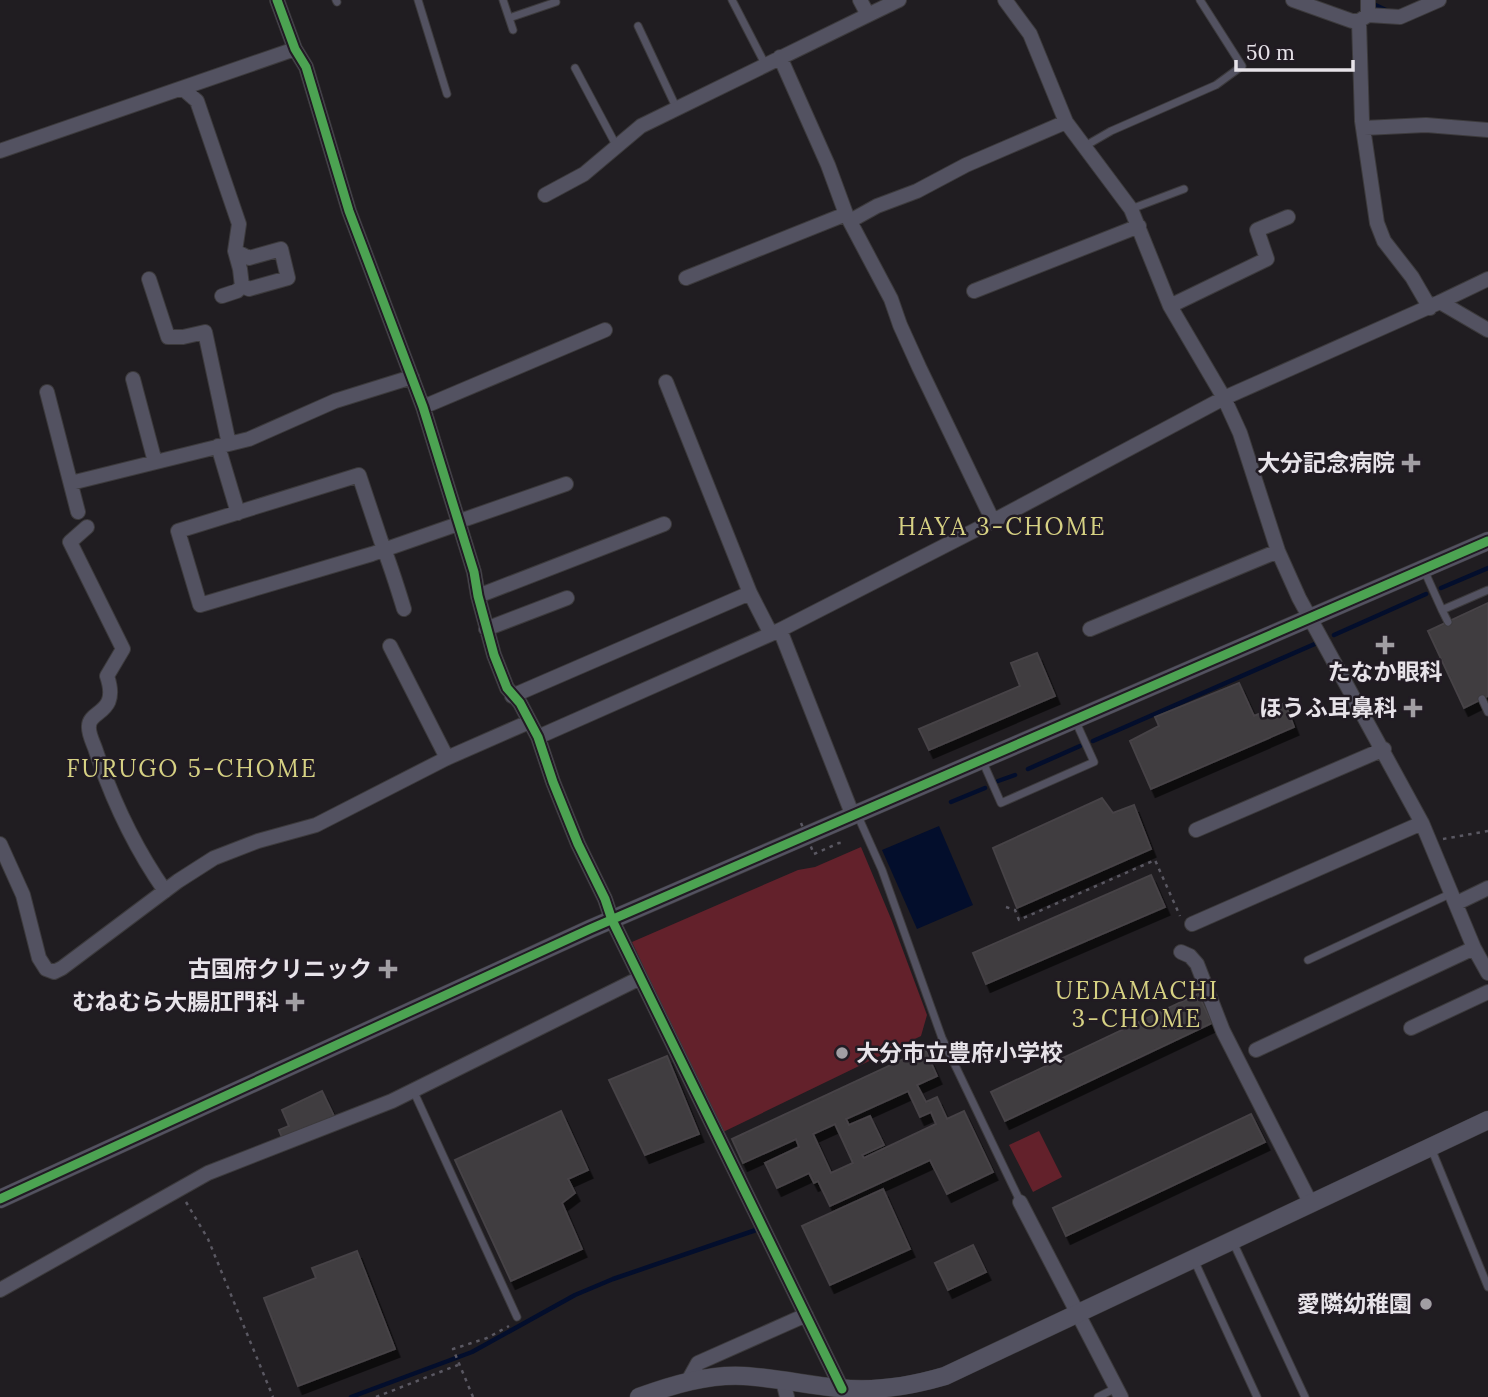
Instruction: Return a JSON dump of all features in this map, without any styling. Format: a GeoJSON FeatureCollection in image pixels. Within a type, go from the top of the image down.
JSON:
{"type":"FeatureCollection","features":[{"type":"Feature","properties":{"kind":"street"},"geometry":{"type":"LineString","coordinates":[[276,0],[295,49],[306,66],[349,211],[423,407],[474,572],[486,629],[512,696],[520,704],[538,737],[568,819],[612,920],[842,1389]]}},
{"type":"Feature","properties":{"kind":"street"},"geometry":{"type":"LineString","coordinates":[[860,0],[868,15]]}},
{"type":"Feature","properties":{"kind":"street"},"geometry":{"type":"LineString","coordinates":[[545,195],[584,174],[641,126],[899,0]]}},
{"type":"Feature","properties":{"kind":"street"},"geometry":{"type":"LineString","coordinates":[[1005,0],[1030,34],[1066,122],[1131,209],[1170,306],[1224,398],[1240,433],[1278,551],[1310,618],[1384,749],[1422,823],[1488,974]]}},
{"type":"Feature","properties":{"kind":"street"},"geometry":{"type":"LineString","coordinates":[[1293,0],[1346,20],[1365,12],[1400,17],[1439,0]]}},
{"type":"Feature","properties":{"kind":"street"},"geometry":{"type":"LineString","coordinates":[[1365,12],[1360,90],[1377,223],[1384,241],[1435,305],[1488,330]]}},
{"type":"Feature","properties":{"kind":"street"},"geometry":{"type":"LineString","coordinates":[[0,151],[295,49]]}},
{"type":"Feature","properties":{"kind":"street"},"geometry":{"type":"LineString","coordinates":[[780,57],[848,217],[891,299],[919,367],[993,521]]}},
{"type":"Feature","properties":{"kind":"street"},"geometry":{"type":"LineString","coordinates":[[181,88],[197,101],[239,224],[235,251],[242,286]]}},
{"type":"Feature","properties":{"kind":"street"},"geometry":{"type":"LineString","coordinates":[[686,278],[917,191],[988,155],[1032,139],[1066,122]]}},
{"type":"Feature","properties":{"kind":"street"},"geometry":{"type":"LineString","coordinates":[[1364,128],[1426,125],[1488,130]]}},
{"type":"Feature","properties":{"kind":"street"},"geometry":{"type":"LineString","coordinates":[[1170,306],[1267,259],[1257,230],[1288,217]]}},
{"type":"Feature","properties":{"kind":"street"},"geometry":{"type":"LineString","coordinates":[[974,291],[1139,226]]}},
{"type":"Feature","properties":{"kind":"street"},"geometry":{"type":"LineString","coordinates":[[235,251],[249,258],[281,249],[288,278],[249,289],[242,286]]}},
{"type":"Feature","properties":{"kind":"street"},"geometry":{"type":"LineString","coordinates":[[149,279],[168,337],[205,332],[223,445],[238,513]]}},
{"type":"Feature","properties":{"kind":"street"},"geometry":{"type":"LineString","coordinates":[[538,737],[776,632],[1224,398],[1488,279]]}},
{"type":"Feature","properties":{"kind":"street"},"geometry":{"type":"LineString","coordinates":[[222,296],[237,291],[242,286]]}},
{"type":"Feature","properties":{"kind":"street"},"geometry":{"type":"LineString","coordinates":[[423,407],[605,330]]}},
{"type":"Feature","properties":{"kind":"street"},"geometry":{"type":"LineString","coordinates":[[71,483],[264,433],[335,401],[412,377]]}},
{"type":"Feature","properties":{"kind":"street"},"geometry":{"type":"LineString","coordinates":[[133,379],[155,462]]}},
{"type":"Feature","properties":{"kind":"street"},"geometry":{"type":"LineString","coordinates":[[666,382],[750,593],[776,632],[855,815]]}},
{"type":"Feature","properties":{"kind":"street"},"geometry":{"type":"LineString","coordinates":[[47,392],[78,512]]}},
{"type":"Feature","properties":{"kind":"street"},"geometry":{"type":"LineString","coordinates":[[404,609],[384,549],[359,475],[178,531],[200,605],[384,549],[566,484]]}},
{"type":"Feature","properties":{"kind":"street"},"geometry":{"type":"LineString","coordinates":[[478,596],[664,524]]}},
{"type":"Feature","properties":{"kind":"street"},"geometry":{"type":"LineString","coordinates":[[87,527],[70,542],[123,649],[107,676],[112,688],[107,707],[92,718],[89,730],[106,781],[132,840],[165,891]]}},
{"type":"Feature","properties":{"kind":"street"},"geometry":{"type":"LineString","coordinates":[[0,1199],[612,920],[1488,541]]}},
{"type":"Feature","properties":{"kind":"street"},"geometry":{"type":"LineString","coordinates":[[1090,629],[1278,551]]}},
{"type":"Feature","properties":{"kind":"street"},"geometry":{"type":"LineString","coordinates":[[512,696],[750,593]]}},
{"type":"Feature","properties":{"kind":"street"},"geometry":{"type":"LineString","coordinates":[[486,629],[567,598]]}},
{"type":"Feature","properties":{"kind":"street"},"geometry":{"type":"LineString","coordinates":[[390,646],[447,758]]}},
{"type":"Feature","properties":{"kind":"street"},"geometry":{"type":"LineString","coordinates":[[0,844],[26,904],[39,958],[50,972],[62,968],[165,891],[222,854],[316,825],[447,758],[529,722]]}},
{"type":"Feature","properties":{"kind":"street"},"geometry":{"type":"LineString","coordinates":[[1196,830],[1384,749]]}},
{"type":"Feature","properties":{"kind":"street"},"geometry":{"type":"LineString","coordinates":[[1186,921],[1422,823]]}},
{"type":"Feature","properties":{"kind":"street"},"geometry":{"type":"LineString","coordinates":[[1455,898],[1488,888]]}},
{"type":"Feature","properties":{"kind":"street"},"geometry":{"type":"LineString","coordinates":[[1256,1050],[1474,947]]}},
{"type":"Feature","properties":{"kind":"street"},"geometry":{"type":"LineString","coordinates":[[1181,952],[1190,956],[1197,964],[1223,1031],[1311,1204]]}},
{"type":"Feature","properties":{"kind":"street"},"geometry":{"type":"LineString","coordinates":[[0,1290],[208,1173],[392,1101],[640,978]]}},
{"type":"Feature","properties":{"kind":"street"},"geometry":{"type":"LineString","coordinates":[[1411,1028],[1488,992]]}},
{"type":"Feature","properties":{"kind":"street"},"geometry":{"type":"LineString","coordinates":[[639,1397],[688,1381],[744,1376],[785,1389],[842,1389],[897,1387],[945,1376],[1488,1120]]}},
{"type":"Feature","properties":{"kind":"street"},"geometry":{"type":"LineString","coordinates":[[1020,1202],[1119,1392]]}},
{"type":"Feature","properties":{"kind":"street"},"geometry":{"type":"LineString","coordinates":[[688,1381],[698,1363],[806,1315]]}},
{"type":"Feature","properties":{"kind":"lane"},"geometry":{"type":"LineString","coordinates":[[418,0],[447,94]]}},
{"type":"Feature","properties":{"kind":"lane"},"geometry":{"type":"LineString","coordinates":[[503,0],[513,30]]}},
{"type":"Feature","properties":{"kind":"lane"},"geometry":{"type":"LineString","coordinates":[[733,0],[765,64]]}},
{"type":"Feature","properties":{"kind":"lane"},"geometry":{"type":"LineString","coordinates":[[1084,146],[1111,131],[1216,85],[1242,66],[1200,0]]}},
{"type":"Feature","properties":{"kind":"lane"},"geometry":{"type":"LineString","coordinates":[[509,18],[556,2]]}},
{"type":"Feature","properties":{"kind":"lane"},"geometry":{"type":"LineString","coordinates":[[638,26],[676,107]]}},
{"type":"Feature","properties":{"kind":"lane"},"geometry":{"type":"LineString","coordinates":[[575,68],[616,145]]}},
{"type":"Feature","properties":{"kind":"lane"},"geometry":{"type":"LineString","coordinates":[[1131,209],[1184,189]]}},
{"type":"Feature","properties":{"kind":"lane"},"geometry":{"type":"LineString","coordinates":[[1423,569],[1448,622]]}},
{"type":"Feature","properties":{"kind":"lane"},"geometry":{"type":"LineString","coordinates":[[1442,610],[1488,590]]}},
{"type":"Feature","properties":{"kind":"lane"},"geometry":{"type":"LineString","coordinates":[[1482,699],[1488,710]]}},
{"type":"Feature","properties":{"kind":"lane"},"geometry":{"type":"LineString","coordinates":[[982,760],[1001,803],[1094,762],[1075,720]]}},
{"type":"Feature","properties":{"kind":"lane"},"geometry":{"type":"LineString","coordinates":[[855,815],[882,870],[942,1038],[1020,1202]]}},
{"type":"Feature","properties":{"kind":"lane"},"geometry":{"type":"LineString","coordinates":[[1308,960],[1455,898]]}},
{"type":"Feature","properties":{"kind":"lane"},"geometry":{"type":"LineString","coordinates":[[414,1090],[517,1317]]}},
{"type":"Feature","properties":{"kind":"lane"},"geometry":{"type":"LineString","coordinates":[[1431,1147],[1488,1287]]}},
{"type":"Feature","properties":{"kind":"lane"},"geometry":{"type":"LineString","coordinates":[[1233,1241],[1305,1397]]}},
{"type":"Feature","properties":{"kind":"lane"},"geometry":{"type":"LineString","coordinates":[[1194,1259],[1257,1397]]}},
{"type":"Feature","properties":{"kind":"lane"},"geometry":{"type":"LineString","coordinates":[[1097,1397],[1119,1392]]}},
{"type":"Feature","properties":{"kind":"path"},"geometry":{"type":"LineString","coordinates":[[801,824],[814,854],[844,843]]}},
{"type":"Feature","properties":{"kind":"path"},"geometry":{"type":"LineString","coordinates":[[1430,842],[1488,831]]}},
{"type":"Feature","properties":{"kind":"path"},"geometry":{"type":"LineString","coordinates":[[1006,907],[1015,910],[1019,920],[1155,860],[1186,921]]}},
{"type":"Feature","properties":{"kind":"path"},"geometry":{"type":"LineString","coordinates":[[178,1189],[208,1239],[273,1397]]}},
{"type":"Feature","properties":{"kind":"path"},"geometry":{"type":"LineString","coordinates":[[474,1397],[457,1364],[453,1349],[487,1338],[518,1320],[517,1317]]}},
{"type":"Feature","properties":{"kind":"path"},"geometry":{"type":"LineString","coordinates":[[376,1397],[457,1364]]}},
{"type":"Feature","properties":{"kind":"shaded area"},"geometry":{"type":"Polygon","coordinates":[[[861,847],[927,1015],[921,1036],[721,1133],[632,942],[798,870],[815,867],[861,847]]]}},
{"type":"Feature","properties":{"kind":"shaded area"},"geometry":{"type":"Polygon","coordinates":[[[1039,1131],[1062,1177],[1033,1192],[1009,1145],[1039,1131]]]}},
{"type":"Feature","properties":{"kind":"water"},"geometry":{"type":"Polygon","coordinates":[[[939,826],[973,905],[917,929],[882,850],[939,826]]]}},
{"type":"Feature","properties":{"kind":"building"},"geometry":{"type":"Polygon","coordinates":[[[1488,603],[1488,696],[1464,708],[1428,631],[1488,603]]]}},
{"type":"Feature","properties":{"kind":"building"},"geometry":{"type":"Polygon","coordinates":[[[1037,653],[1055,696],[929,750],[919,729],[1020,686],[1011,663],[1037,653]]]}},
{"type":"Feature","properties":{"kind":"building"},"geometry":{"type":"Polygon","coordinates":[[[1239,683],[1254,716],[1285,703],[1294,727],[1151,789],[1130,741],[1159,726],[1155,717],[1239,683]]]}},
{"type":"Feature","properties":{"kind":"building"},"geometry":{"type":"Polygon","coordinates":[[[1102,798],[1113,813],[1134,805],[1151,849],[1017,908],[993,848],[1102,798]]]}},
{"type":"Feature","properties":{"kind":"building"},"geometry":{"type":"Polygon","coordinates":[[[1151,875],[1165,907],[986,984],[973,953],[1151,875]]]}},
{"type":"Feature","properties":{"kind":"building"},"geometry":{"type":"Polygon","coordinates":[[[1198,994],[1212,1023],[1005,1121],[991,1092],[1198,994]]]}},
{"type":"Feature","properties":{"kind":"building"},"geometry":{"type":"Polygon","coordinates":[[[925,1049],[937,1076],[917,1085],[926,1102],[937,1097],[947,1119],[964,1111],[993,1172],[947,1194],[930,1160],[830,1206],[818,1181],[814,1183],[809,1173],[777,1188],[765,1163],[799,1147],[796,1139],[743,1163],[732,1139],[925,1049]],[[908,1091],[846,1119],[849,1125],[870,1116],[884,1145],[862,1155],[864,1158],[936,1124],[931,1112],[920,1117],[908,1091]],[[835,1124],[813,1134],[831,1173],[853,1163],[835,1124]]]}},
{"type":"Feature","properties":{"kind":"building"},"geometry":{"type":"Polygon","coordinates":[[[667,1056],[699,1134],[645,1155],[609,1080],[667,1056]]]}},
{"type":"Feature","properties":{"kind":"building"},"geometry":{"type":"Polygon","coordinates":[[[322,1091],[334,1116],[283,1140],[279,1130],[289,1126],[282,1110],[322,1091]]]}},
{"type":"Feature","properties":{"kind":"building"},"geometry":{"type":"Polygon","coordinates":[[[561,1111],[588,1170],[568,1179],[575,1193],[562,1203],[582,1249],[511,1281],[455,1160],[561,1111]]]}},
{"type":"Feature","properties":{"kind":"building"},"geometry":{"type":"Polygon","coordinates":[[[1251,1114],[1265,1142],[1066,1236],[1053,1208],[1251,1114]]]}},
{"type":"Feature","properties":{"kind":"building"},"geometry":{"type":"Polygon","coordinates":[[[883,1189],[910,1249],[830,1285],[802,1226],[883,1189]]]}},
{"type":"Feature","properties":{"kind":"building"},"geometry":{"type":"Polygon","coordinates":[[[973,1245],[986,1272],[948,1290],[935,1263],[973,1245]]]}},
{"type":"Feature","properties":{"kind":"building"},"geometry":{"type":"Polygon","coordinates":[[[357,1251],[395,1349],[298,1386],[264,1298],[316,1278],[312,1268],[357,1251]]]}},
{"type":"Feature","properties":{"kind":"waterway"},"geometry":{"type":"LineString","coordinates":[[1369,2],[1390,12]]}},
{"type":"Feature","properties":{"kind":"waterway"},"geometry":{"type":"LineString","coordinates":[[1441,588],[1488,568]]}},
{"type":"Feature","properties":{"kind":"waterway"},"geometry":{"type":"LineString","coordinates":[[1334,635],[1426,594]]}},
{"type":"Feature","properties":{"kind":"waterway"},"geometry":{"type":"LineString","coordinates":[[1093,741],[1317,643]]}},
{"type":"Feature","properties":{"kind":"waterway"},"geometry":{"type":"LineString","coordinates":[[1028,769],[1080,746]]}},
{"type":"Feature","properties":{"kind":"waterway"},"geometry":{"type":"LineString","coordinates":[[998,781],[1015,775]]}},
{"type":"Feature","properties":{"kind":"waterway"},"geometry":{"type":"LineString","coordinates":[[951,802],[985,788]]}},
{"type":"Feature","properties":{"kind":"waterway"},"geometry":{"type":"LineString","coordinates":[[351,1397],[472,1352],[575,1295],[613,1279],[756,1230]]}},
{"type":"Feature","properties":{"kind":"cycle path"},"geometry":{"type":"LineString","coordinates":[[277,0],[295,49],[306,67],[349,211],[423,407],[474,572],[494,655],[507,688],[520,703],[538,737],[578,844],[605,899],[612,920],[842,1389]]}},
{"type":"Feature","properties":{"kind":"cycle path"},"geometry":{"type":"LineString","coordinates":[[0,1199],[590,929],[1488,541]]}},
{"type":"Feature","properties":{"kind":"place","name":"大分記念病院"},"geometry":{"type":"Point","coordinates":[1411,463]}},
{"type":"Feature","properties":{"kind":"place","name":"たなか眼科"},"geometry":{"type":"Point","coordinates":[1385,645]}},
{"type":"Feature","properties":{"kind":"place","name":"ほうふ耳鼻科"},"geometry":{"type":"Point","coordinates":[1413,708]}},
{"type":"Feature","properties":{"kind":"place","name":"古国府クリニック"},"geometry":{"type":"Point","coordinates":[388,969]}},
{"type":"Feature","properties":{"kind":"place","name":"むねむら大腸肛門科"},"geometry":{"type":"Point","coordinates":[295,1002]}},
{"type":"Feature","properties":{"kind":"place","name":"大分市立豊府小学校"},"geometry":{"type":"Point","coordinates":[842,1053]}},
{"type":"Feature","properties":{"kind":"place","name":"愛隣幼稚園"},"geometry":{"type":"Point","coordinates":[1426,1304]}},
{"type":"Feature","properties":{"kind":"district","name":"HAYA 3-CHOME"},"geometry":{"type":"Point","coordinates":[1002,527]}},
{"type":"Feature","properties":{"kind":"district","name":"FURUGO 5-CHOME"},"geometry":{"type":"Point","coordinates":[192,769]}},
{"type":"Feature","properties":{"kind":"district","name":"UEDAMACHI 3-CHOME"},"geometry":{"type":"Point","coordinates":[1137,1005]}}]}
